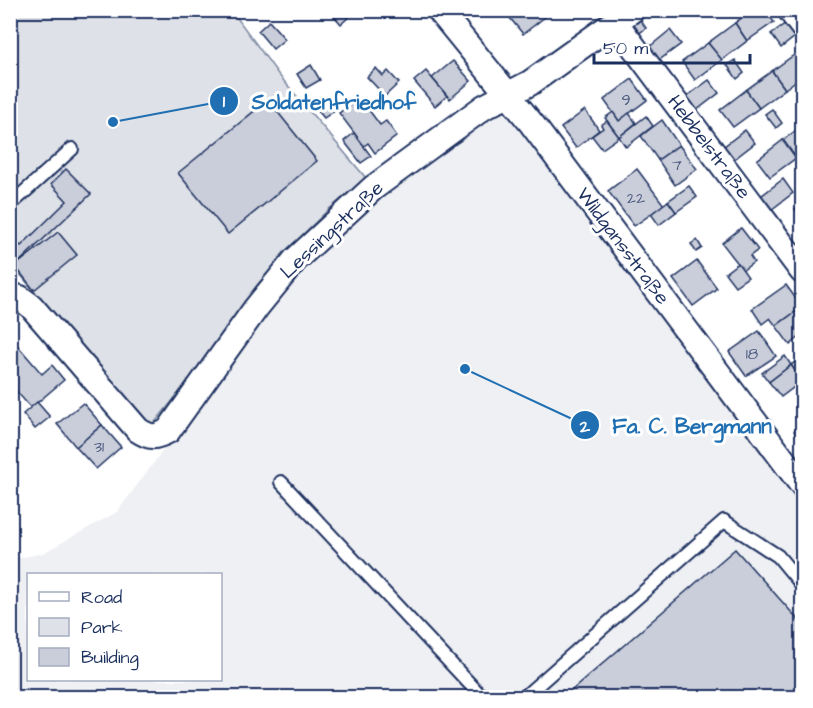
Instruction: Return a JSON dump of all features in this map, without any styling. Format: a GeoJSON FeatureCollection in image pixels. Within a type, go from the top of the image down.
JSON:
{"type":"FeatureCollection","features":[{"type":"Feature","properties":{"kind":"street","name":"Wildgansstraße"},"geometry":{"type":"LineString","coordinates":[[439,10],[532,124],[802,485]]}},
{"type":"Feature","properties":{"kind":"street"},"geometry":{"type":"LineString","coordinates":[[790,10],[802,26]]}},
{"type":"Feature","properties":{"kind":"street","name":"Lessingstraße"},"geometry":{"type":"LineString","coordinates":[[10,295],[32,306],[138,430],[150,437],[158,436],[168,431],[256,308],[295,260],[373,188],[484,106],[530,83],[623,16]]}},
{"type":"Feature","properties":{"kind":"street","name":"Hebbelstraße"},"geometry":{"type":"LineString","coordinates":[[623,16],[802,271]]}},
{"type":"Feature","properties":{"kind":"lane"},"geometry":{"type":"LineString","coordinates":[[10,205],[72,149]]}},
{"type":"Feature","properties":{"kind":"lane"},"geometry":{"type":"LineString","coordinates":[[282,482],[483,698]]}},
{"type":"Feature","properties":{"kind":"lane"},"geometry":{"type":"LineString","coordinates":[[524,698],[724,521],[778,556],[802,585]]}},
{"type":"Feature","properties":{"kind":"shaded area"},"geometry":{"type":"Polygon","coordinates":[[[504,108],[524,126],[802,500],[802,697],[11,697],[10,560],[43,553],[117,512],[280,294],[320,247],[437,151],[504,108]]]}},
{"type":"Feature","properties":{"kind":"green space"},"geometry":{"type":"Polygon","coordinates":[[[11,11],[232,11],[278,74],[366,178],[328,210],[290,247],[257,285],[182,389],[152,426],[143,424],[14,267],[11,270],[11,11]]]}},
{"type":"Feature","properties":{"kind":"building"},"geometry":{"type":"Polygon","coordinates":[[[329,10],[357,10],[341,24],[329,10]]]}},
{"type":"Feature","properties":{"kind":"building"},"geometry":{"type":"Polygon","coordinates":[[[520,10],[539,10],[545,17],[523,34],[510,18],[520,10]]]}},
{"type":"Feature","properties":{"kind":"building"},"geometry":{"type":"Polygon","coordinates":[[[752,10],[765,10],[774,22],[747,41],[735,23],[752,10]]]}},
{"type":"Feature","properties":{"kind":"building"},"geometry":{"type":"Polygon","coordinates":[[[639,18],[646,28],[637,35],[630,25],[639,18]]]}},
{"type":"Feature","properties":{"kind":"building"},"geometry":{"type":"Polygon","coordinates":[[[269,21],[285,39],[273,49],[258,31],[269,21]]]}},
{"type":"Feature","properties":{"kind":"building"},"geometry":{"type":"Polygon","coordinates":[[[735,23],[747,41],[722,60],[708,43],[735,23]]]}},
{"type":"Feature","properties":{"kind":"building"},"geometry":{"type":"Polygon","coordinates":[[[786,23],[796,36],[781,48],[771,34],[786,23]]]}},
{"type":"Feature","properties":{"kind":"building"},"geometry":{"type":"Polygon","coordinates":[[[670,30],[681,44],[658,61],[648,48],[670,30]]]}},
{"type":"Feature","properties":{"kind":"building"},"geometry":{"type":"Polygon","coordinates":[[[708,43],[722,60],[695,80],[682,62],[708,43]]]}},
{"type":"Feature","properties":{"kind":"building"},"geometry":{"type":"Polygon","coordinates":[[[798,52],[802,58],[802,76],[785,89],[772,71],[798,52]]]}},
{"type":"Feature","properties":{"kind":"building"},"geometry":{"type":"Polygon","coordinates":[[[735,60],[744,73],[737,79],[727,65],[735,60]]]}},
{"type":"Feature","properties":{"kind":"building"},"geometry":{"type":"Polygon","coordinates":[[[453,61],[471,81],[450,99],[432,78],[453,61]]]}},
{"type":"Feature","properties":{"kind":"building"},"geometry":{"type":"Polygon","coordinates":[[[311,65],[320,80],[306,88],[297,74],[311,65]]]}},
{"type":"Feature","properties":{"kind":"building"},"geometry":{"type":"Polygon","coordinates":[[[376,68],[383,76],[388,71],[399,83],[385,96],[367,77],[376,68]]]}},
{"type":"Feature","properties":{"kind":"building"},"geometry":{"type":"Polygon","coordinates":[[[426,71],[447,96],[435,106],[414,81],[426,71]]]}},
{"type":"Feature","properties":{"kind":"building"},"geometry":{"type":"Polygon","coordinates":[[[772,71],[785,89],[759,108],[746,90],[772,71]]]}},
{"type":"Feature","properties":{"kind":"building"},"geometry":{"type":"Polygon","coordinates":[[[632,79],[647,100],[619,121],[604,100],[632,79]]]}},
{"type":"Feature","properties":{"kind":"building"},"geometry":{"type":"Polygon","coordinates":[[[709,80],[719,93],[697,110],[686,97],[709,80]]]}},
{"type":"Feature","properties":{"kind":"building"},"geometry":{"type":"Polygon","coordinates":[[[746,90],[759,108],[733,127],[720,110],[746,90]]]}},
{"type":"Feature","properties":{"kind":"building"},"geometry":{"type":"Polygon","coordinates":[[[324,98],[334,111],[324,118],[314,106],[324,98]]]}},
{"type":"Feature","properties":{"kind":"building"},"geometry":{"type":"Polygon","coordinates":[[[360,98],[380,125],[386,121],[397,136],[375,153],[368,143],[364,146],[339,113],[360,98]]]}},
{"type":"Feature","properties":{"kind":"building"},"geometry":{"type":"Polygon","coordinates":[[[268,100],[317,161],[228,234],[178,173],[268,100]]]}},
{"type":"Feature","properties":{"kind":"building"},"geometry":{"type":"Polygon","coordinates":[[[772,109],[782,123],[776,128],[765,114],[772,109]]]}},
{"type":"Feature","properties":{"kind":"building"},"geometry":{"type":"Polygon","coordinates":[[[585,110],[599,130],[576,148],[561,128],[585,110]]]}},
{"type":"Feature","properties":{"kind":"building"},"geometry":{"type":"Polygon","coordinates":[[[613,112],[619,121],[629,113],[636,123],[619,137],[605,118],[613,112]]]}},
{"type":"Feature","properties":{"kind":"building"},"geometry":{"type":"Polygon","coordinates":[[[646,116],[653,126],[626,147],[619,137],[646,116]]]}},
{"type":"Feature","properties":{"kind":"building"},"geometry":{"type":"Polygon","coordinates":[[[662,120],[679,145],[658,160],[641,136],[662,120]]]}},
{"type":"Feature","properties":{"kind":"building"},"geometry":{"type":"Polygon","coordinates":[[[607,121],[619,137],[602,149],[592,136],[603,128],[601,125],[607,121]]]}},
{"type":"Feature","properties":{"kind":"building"},"geometry":{"type":"Polygon","coordinates":[[[802,126],[802,153],[796,158],[783,140],[802,126]]]}},
{"type":"Feature","properties":{"kind":"building"},"geometry":{"type":"Polygon","coordinates":[[[745,130],[755,143],[733,160],[723,147],[745,130]]]}},
{"type":"Feature","properties":{"kind":"building"},"geometry":{"type":"Polygon","coordinates":[[[354,133],[371,156],[361,163],[344,141],[354,133]]]}},
{"type":"Feature","properties":{"kind":"building"},"geometry":{"type":"Polygon","coordinates":[[[783,140],[796,158],[770,177],[757,160],[783,140]]]}},
{"type":"Feature","properties":{"kind":"building"},"geometry":{"type":"Polygon","coordinates":[[[679,145],[697,169],[675,185],[658,160],[679,145]]]}},
{"type":"Feature","properties":{"kind":"building"},"geometry":{"type":"Polygon","coordinates":[[[66,169],[91,194],[15,266],[10,261],[10,237],[21,246],[67,201],[51,184],[66,169]]]}},
{"type":"Feature","properties":{"kind":"building"},"geometry":{"type":"Polygon","coordinates":[[[637,169],[664,205],[634,226],[608,191],[637,169]]]}},
{"type":"Feature","properties":{"kind":"building"},"geometry":{"type":"Polygon","coordinates":[[[783,179],[793,193],[771,210],[761,196],[783,179]]]}},
{"type":"Feature","properties":{"kind":"building"},"geometry":{"type":"Polygon","coordinates":[[[689,186],[697,197],[676,212],[668,201],[689,186]]]}},
{"type":"Feature","properties":{"kind":"building"},"geometry":{"type":"Polygon","coordinates":[[[668,201],[676,212],[659,225],[651,214],[668,201]]]}},
{"type":"Feature","properties":{"kind":"building"},"geometry":{"type":"Polygon","coordinates":[[[802,203],[802,220],[795,209],[802,203]]]}},
{"type":"Feature","properties":{"kind":"building"},"geometry":{"type":"Polygon","coordinates":[[[741,228],[758,250],[750,256],[754,262],[743,270],[722,243],[741,228]]]}},
{"type":"Feature","properties":{"kind":"building"},"geometry":{"type":"Polygon","coordinates":[[[58,232],[77,255],[34,290],[15,266],[58,232]]]}},
{"type":"Feature","properties":{"kind":"building"},"geometry":{"type":"Polygon","coordinates":[[[697,240],[702,248],[696,252],[691,244],[697,240]]]}},
{"type":"Feature","properties":{"kind":"building"},"geometry":{"type":"Polygon","coordinates":[[[697,261],[717,288],[693,306],[673,279],[697,261]]]}},
{"type":"Feature","properties":{"kind":"building"},"geometry":{"type":"Polygon","coordinates":[[[738,263],[748,277],[735,286],[725,273],[738,263]]]}},
{"type":"Feature","properties":{"kind":"building"},"geometry":{"type":"Polygon","coordinates":[[[786,285],[802,307],[776,326],[770,318],[762,324],[752,309],[786,285]]]}},
{"type":"Feature","properties":{"kind":"building"},"geometry":{"type":"Polygon","coordinates":[[[802,307],[802,335],[790,345],[776,326],[802,307]]]}},
{"type":"Feature","properties":{"kind":"building"},"geometry":{"type":"Polygon","coordinates":[[[759,331],[776,356],[746,376],[729,352],[759,331]]]}},
{"type":"Feature","properties":{"kind":"building"},"geometry":{"type":"Polygon","coordinates":[[[18,346],[42,374],[52,365],[64,380],[31,408],[10,384],[10,352],[18,346]]]}},
{"type":"Feature","properties":{"kind":"building"},"geometry":{"type":"Polygon","coordinates":[[[785,356],[791,365],[769,382],[762,373],[785,356]]]}},
{"type":"Feature","properties":{"kind":"building"},"geometry":{"type":"Polygon","coordinates":[[[802,357],[802,377],[801,378],[791,365],[802,357]]]}},
{"type":"Feature","properties":{"kind":"building"},"geometry":{"type":"Polygon","coordinates":[[[791,365],[802,381],[781,397],[769,382],[791,365]]]}},
{"type":"Feature","properties":{"kind":"building"},"geometry":{"type":"Polygon","coordinates":[[[802,381],[802,398],[795,387],[802,381]]]}},
{"type":"Feature","properties":{"kind":"building"},"geometry":{"type":"Polygon","coordinates":[[[37,402],[50,417],[35,429],[23,414],[37,402]]]}},
{"type":"Feature","properties":{"kind":"building"},"geometry":{"type":"Polygon","coordinates":[[[83,403],[102,425],[76,447],[57,424],[83,403]]]}},
{"type":"Feature","properties":{"kind":"building"},"geometry":{"type":"Polygon","coordinates":[[[802,424],[802,443],[794,431],[802,424]]]}},
{"type":"Feature","properties":{"kind":"building"},"geometry":{"type":"Polygon","coordinates":[[[102,425],[121,447],[96,469],[76,447],[102,425]]]}},
{"type":"Feature","properties":{"kind":"building"},"geometry":{"type":"Polygon","coordinates":[[[735,549],[802,624],[802,698],[563,698],[735,549]]]}},
{"type":"Feature","properties":{"kind":"place","name":"Soldatenfriedhof"},"geometry":{"type":"Point","coordinates":[113,122]}},
{"type":"Feature","properties":{"kind":"place","name":"Fa. C. Bergmann"},"geometry":{"type":"Point","coordinates":[465,369]}}]}
